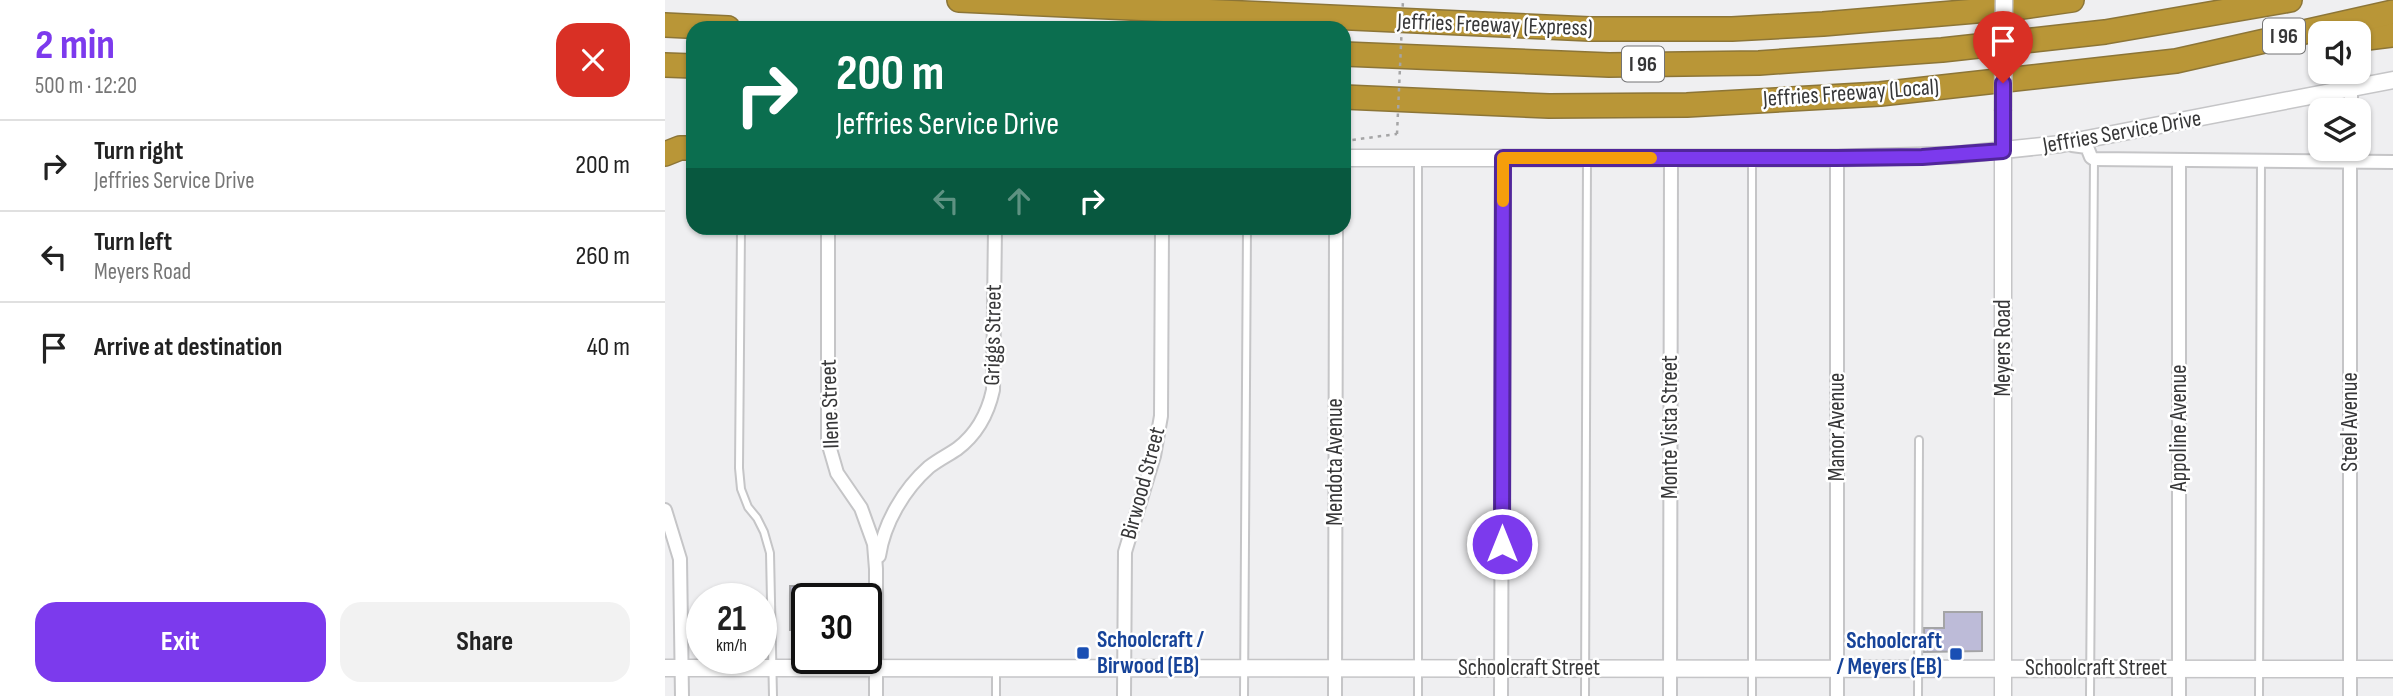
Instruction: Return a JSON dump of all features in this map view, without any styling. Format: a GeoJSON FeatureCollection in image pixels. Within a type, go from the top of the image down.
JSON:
{"type":"FeatureCollection","features":[{"type":"Feature","properties":{"kind":"highway","name":"Jeffries Freeway (Express)"},"geometry":{"type":"LineString","coordinates":[[959,0],[1603,29],[1733,29],[2023,7],[2072,0]]}},
{"type":"Feature","properties":{"kind":"highway","name":"Jeffries Freeway (Express)"},"geometry":{"type":"LineString","coordinates":[[1351,54],[1609,65],[1772,62],[1930,51],[2105,32],[2290,0]]}},
{"type":"Feature","properties":{"kind":"highway","name":"Jeffries Freeway (Local)"},"geometry":{"type":"LineString","coordinates":[[1351,97],[1549,106],[1687,105],[1880,94],[2176,61],[2393,12]]}},
{"type":"Feature","properties":{"kind":"highway"},"geometry":{"type":"LineString","coordinates":[[665,25],[686,26]]}},
{"type":"Feature","properties":{"kind":"highway"},"geometry":{"type":"LineString","coordinates":[[2371,38],[2393,35]]}},
{"type":"Feature","properties":{"kind":"highway"},"geometry":{"type":"LineString","coordinates":[[2176,61],[2308,46]]}},
{"type":"Feature","properties":{"kind":"highway"},"geometry":{"type":"LineString","coordinates":[[665,65],[686,66]]}},
{"type":"Feature","properties":{"kind":"highway"},"geometry":{"type":"LineString","coordinates":[[1351,107],[1406,100]]}},
{"type":"Feature","properties":{"kind":"highway"},"geometry":{"type":"LineString","coordinates":[[665,155],[686,148]]}},
{"type":"Feature","properties":{"kind":"street","name":"Meyers Road"},"geometry":{"type":"LineString","coordinates":[[2003,696],[2004,0]]}},
{"type":"Feature","properties":{"kind":"street","name":"Jeffries Service Drive"},"geometry":{"type":"LineString","coordinates":[[1351,158],[1837,158],[1922,157],[2003,151],[2061,144],[2393,80]]}},
{"type":"Feature","properties":{"kind":"street"},"geometry":{"type":"LineString","coordinates":[[2351,88],[2351,98]]}},
{"type":"Feature","properties":{"kind":"street"},"geometry":{"type":"LineString","coordinates":[[2061,144],[2087,147],[2094,159],[2261,160],[2308,157]]}},
{"type":"Feature","properties":{"kind":"street"},"geometry":{"type":"LineString","coordinates":[[665,155],[686,157]]}},
{"type":"Feature","properties":{"kind":"street"},"geometry":{"type":"LineString","coordinates":[[1501,696],[1503,158]]}},
{"type":"Feature","properties":{"kind":"street","name":"Monte Vista Street"},"geometry":{"type":"LineString","coordinates":[[1670,696],[1671,158]]}},
{"type":"Feature","properties":{"kind":"street","name":"Manor Avenue"},"geometry":{"type":"LineString","coordinates":[[1837,158],[1837,696]]}},
{"type":"Feature","properties":{"kind":"street"},"geometry":{"type":"LineString","coordinates":[[2371,158],[2393,162]]}},
{"type":"Feature","properties":{"kind":"street","name":"Appoline Avenue"},"geometry":{"type":"LineString","coordinates":[[2179,160],[2179,696]]}},
{"type":"Feature","properties":{"kind":"street","name":"Steel Avenue"},"geometry":{"type":"LineString","coordinates":[[2350,161],[2350,696]]}},
{"type":"Feature","properties":{"kind":"street","name":"Ilene Street"},"geometry":{"type":"LineString","coordinates":[[828,235],[828,442],[837,473],[868,523],[874,544],[876,583]]}},
{"type":"Feature","properties":{"kind":"street","name":"Griggs Street"},"geometry":{"type":"LineString","coordinates":[[876,569],[885,532],[906,493],[929,468],[971,436],[984,418],[991,401],[995,235]]}},
{"type":"Feature","properties":{"kind":"street","name":"Birwood Street"},"geometry":{"type":"LineString","coordinates":[[1124,696],[1125,552],[1154,456],[1161,416],[1162,235]]}},
{"type":"Feature","properties":{"kind":"street","name":"Mendota Avenue"},"geometry":{"type":"LineString","coordinates":[[1335,696],[1336,235]]}},
{"type":"Feature","properties":{"kind":"street"},"geometry":{"type":"LineString","coordinates":[[665,510],[680,559],[673,668],[682,696]]}},
{"type":"Feature","properties":{"kind":"street","name":"Schoolcraft Street"},"geometry":{"type":"LineString","coordinates":[[882,668],[2393,669]]}},
{"type":"Feature","properties":{"kind":"street","name":"Ilene Street"},"geometry":{"type":"LineString","coordinates":[[876,674],[876,696]]}},
{"type":"Feature","properties":{"kind":"lane"},"geometry":{"type":"LineString","coordinates":[[1418,158],[1418,696]]}},
{"type":"Feature","properties":{"kind":"lane"},"geometry":{"type":"LineString","coordinates":[[1585,696],[1587,158]]}},
{"type":"Feature","properties":{"kind":"lane"},"geometry":{"type":"LineString","coordinates":[[1752,158],[1752,696]]}},
{"type":"Feature","properties":{"kind":"lane"},"geometry":{"type":"LineString","coordinates":[[2090,696],[2094,159]]}},
{"type":"Feature","properties":{"kind":"lane"},"geometry":{"type":"LineString","coordinates":[[2259,696],[2261,160]]}},
{"type":"Feature","properties":{"kind":"lane"},"geometry":{"type":"LineString","coordinates":[[741,235],[739,468],[741,489],[748,507],[764,532],[769,553],[770,583]]}},
{"type":"Feature","properties":{"kind":"lane"},"geometry":{"type":"LineString","coordinates":[[1244,696],[1247,235]]}},
{"type":"Feature","properties":{"kind":"lane"},"geometry":{"type":"LineString","coordinates":[[1918,696],[1919,440]]}},
{"type":"Feature","properties":{"kind":"lane"},"geometry":{"type":"LineString","coordinates":[[996,668],[996,696]]}},
{"type":"Feature","properties":{"kind":"lane"},"geometry":{"type":"LineString","coordinates":[[773,674],[773,696]]}},
{"type":"Feature","properties":{"kind":"path"},"geometry":{"type":"LineString","coordinates":[[1351,140],[1397,134],[1403,0]]}},
{"type":"Feature","properties":{"kind":"building"},"geometry":{"type":"Polygon","coordinates":[[[790,586],[791,586],[791,630],[790,586]]]}},
{"type":"Feature","properties":{"kind":"building"},"geometry":{"type":"Polygon","coordinates":[[[1944,612],[1982,612],[1982,651],[1924,652],[1924,628],[1944,628],[1944,612]]]}},
{"type":"Feature","properties":{"kind":"slow traffic"},"geometry":{"type":"LineString","coordinates":[[1503,201],[1503,158],[1651,158]]}},
{"type":"Feature","properties":{"kind":"place","name":"Schoolcraft / Birwood (EB)"},"geometry":{"type":"Point","coordinates":[1083,653]}},
{"type":"Feature","properties":{"kind":"place","name":"Schoolcraft / Meyers (EB)"},"geometry":{"type":"Point","coordinates":[1956,654]}},
{"type":"Feature","properties":{"kind":"route"},"geometry":{"type":"LineString","coordinates":[[1502,544],[1503,158],[1922,157],[2003,151],[2003,83]]}}]}
